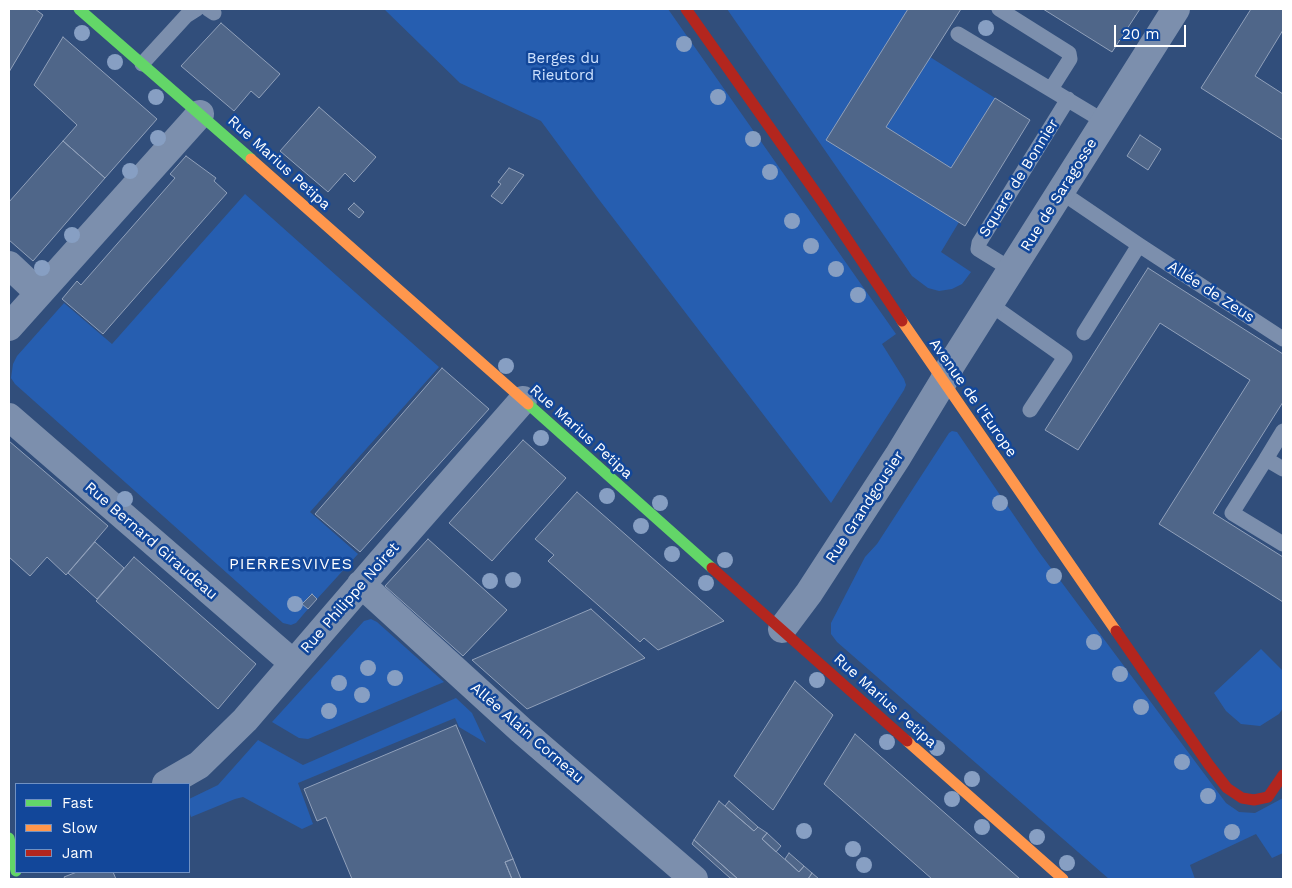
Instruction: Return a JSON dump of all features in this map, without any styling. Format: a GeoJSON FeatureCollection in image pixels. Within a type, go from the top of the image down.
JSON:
{"type":"FeatureCollection","features":[{"type":"Feature","properties":{"kind":"street","name":"Rue Marius Petipa"},"geometry":{"type":"LineString","coordinates":[[79,9],[1063,879]]}},
{"type":"Feature","properties":{"kind":"street","name":"Avenue de l'Europe"},"geometry":{"type":"LineString","coordinates":[[686,9],[822,200],[943,382],[1209,765],[1227,788],[1242,798],[1254,800],[1268,797],[1283,776]]}},
{"type":"Feature","properties":{"kind":"street","name":"Rue de Saragosse"},"geometry":{"type":"LineString","coordinates":[[943,382],[951,365],[1105,122],[1138,66],[1176,9]]}},
{"type":"Feature","properties":{"kind":"street"},"geometry":{"type":"LineString","coordinates":[[9,328],[200,114]]}},
{"type":"Feature","properties":{"kind":"street"},"geometry":{"type":"LineString","coordinates":[[9,265],[39,293]]}},
{"type":"Feature","properties":{"kind":"street","name":"Rue Grandgousier"},"geometry":{"type":"LineString","coordinates":[[782,629],[810,594],[943,382]]}},
{"type":"Feature","properties":{"kind":"street","name":"Rue Philippe Noiret"},"geometry":{"type":"LineString","coordinates":[[168,783],[199,765],[245,720],[361,584],[523,400]]}},
{"type":"Feature","properties":{"kind":"street","name":"Rue Bernard Giraudeau"},"geometry":{"type":"LineString","coordinates":[[9,417],[293,663]]}},
{"type":"Feature","properties":{"kind":"street","name":"Allée Alain Corneau"},"geometry":{"type":"LineString","coordinates":[[361,584],[521,730],[694,879]]}},
{"type":"Feature","properties":{"kind":"street"},"geometry":{"type":"LineString","coordinates":[[9,838],[15,866]]}},
{"type":"Feature","properties":{"kind":"lane"},"geometry":{"type":"LineString","coordinates":[[142,64],[186,16],[198,9]]}},
{"type":"Feature","properties":{"kind":"lane"},"geometry":{"type":"LineString","coordinates":[[1000,9],[1068,53],[1070,59],[1051,89]]}},
{"type":"Feature","properties":{"kind":"lane"},"geometry":{"type":"LineString","coordinates":[[958,34],[1105,122]]}},
{"type":"Feature","properties":{"kind":"lane","name":"Square de Bonnier"},"geometry":{"type":"LineString","coordinates":[[1012,270],[978,249],[979,243],[1068,99]]}},
{"type":"Feature","properties":{"kind":"lane","name":"Allée de Zeus"},"geometry":{"type":"LineString","coordinates":[[1061,192],[1283,339]]}},
{"type":"Feature","properties":{"kind":"lane"},"geometry":{"type":"LineString","coordinates":[[1084,333],[1139,245]]}},
{"type":"Feature","properties":{"kind":"lane"},"geometry":{"type":"LineString","coordinates":[[990,304],[1065,357],[1030,410]]}},
{"type":"Feature","properties":{"kind":"lane"},"geometry":{"type":"LineString","coordinates":[[1283,431],[1232,513],[1283,544]]}},
{"type":"Feature","properties":{"kind":"lane"},"geometry":{"type":"LineString","coordinates":[[1266,459],[1283,469]]}},
{"type":"Feature","properties":{"kind":"green space","name":"Berges du Rieutord"},"geometry":{"type":"Polygon","coordinates":[[[384,9],[668,9],[896,334],[882,344],[906,385],[831,503],[541,121],[460,83],[384,9]]]}},
{"type":"Feature","properties":{"kind":"green space"},"geometry":{"type":"Polygon","coordinates":[[[727,9],[908,9],[827,140],[959,222],[941,252],[971,272],[962,284],[952,289],[939,291],[928,288],[912,276],[727,9]]]}},
{"type":"Feature","properties":{"kind":"green space"},"geometry":{"type":"Polygon","coordinates":[[[930,57],[995,98],[951,168],[886,127],[930,57]]]}},
{"type":"Feature","properties":{"kind":"green space"},"geometry":{"type":"Polygon","coordinates":[[[245,194],[439,367],[310,512],[358,554],[317,599],[311,594],[303,604],[308,609],[296,623],[291,625],[283,623],[15,384],[11,378],[13,364],[17,356],[64,303],[112,344],[245,194]]]}},
{"type":"Feature","properties":{"kind":"green space"},"geometry":{"type":"Polygon","coordinates":[[[952,431],[957,432],[1039,552],[1226,803],[1239,812],[1255,813],[1283,798],[1283,853],[1272,858],[1256,834],[1190,865],[1195,879],[1109,879],[837,642],[831,634],[831,623],[865,557],[877,544],[952,431]]]}},
{"type":"Feature","properties":{"kind":"green space"},"geometry":{"type":"Polygon","coordinates":[[[371,619],[377,622],[444,682],[308,739],[299,738],[272,722],[364,621],[371,619]]]}},
{"type":"Feature","properties":{"kind":"green space"},"geometry":{"type":"Polygon","coordinates":[[[1261,649],[1283,671],[1283,708],[1279,714],[1260,726],[1241,724],[1226,711],[1214,693],[1261,649]]]}},
{"type":"Feature","properties":{"kind":"green space"},"geometry":{"type":"Polygon","coordinates":[[[456,698],[472,713],[486,743],[459,727],[455,718],[298,783],[313,824],[302,829],[243,797],[191,817],[190,799],[218,785],[258,740],[303,765],[456,698]]]}},
{"type":"Feature","properties":{"kind":"building"},"geometry":{"type":"Polygon","coordinates":[[[9,9],[35,9],[43,15],[9,72],[9,9]]]}},
{"type":"Feature","properties":{"kind":"building"},"geometry":{"type":"Polygon","coordinates":[[[908,9],[961,9],[886,127],[951,168],[995,98],[1030,120],[965,226],[826,140],[908,9]]]}},
{"type":"Feature","properties":{"kind":"building"},"geometry":{"type":"Polygon","coordinates":[[[1043,9],[1140,9],[1112,52],[1043,9]]]}},
{"type":"Feature","properties":{"kind":"building"},"geometry":{"type":"Polygon","coordinates":[[[1251,9],[1283,9],[1283,30],[1255,76],[1283,94],[1283,140],[1201,88],[1251,9]]]}},
{"type":"Feature","properties":{"kind":"building"},"geometry":{"type":"Polygon","coordinates":[[[221,23],[280,74],[259,98],[251,91],[234,111],[181,66],[221,23]]]}},
{"type":"Feature","properties":{"kind":"building"},"geometry":{"type":"Polygon","coordinates":[[[63,37],[157,119],[105,178],[63,141],[77,125],[34,85],[63,37]]]}},
{"type":"Feature","properties":{"kind":"building"},"geometry":{"type":"Polygon","coordinates":[[[319,107],[376,157],[354,182],[345,173],[328,192],[280,151],[319,107]]]}},
{"type":"Feature","properties":{"kind":"building"},"geometry":{"type":"Polygon","coordinates":[[[1140,135],[1161,149],[1148,170],[1127,156],[1140,135]]]}},
{"type":"Feature","properties":{"kind":"building"},"geometry":{"type":"Polygon","coordinates":[[[63,141],[105,178],[33,261],[9,240],[9,202],[63,141]]]}},
{"type":"Feature","properties":{"kind":"building"},"geometry":{"type":"Polygon","coordinates":[[[186,156],[216,178],[214,181],[227,193],[103,334],[62,299],[77,281],[81,285],[175,178],[170,174],[186,156]]]}},
{"type":"Feature","properties":{"kind":"building"},"geometry":{"type":"Polygon","coordinates":[[[509,168],[524,175],[502,204],[491,196],[501,184],[498,182],[509,168]]]}},
{"type":"Feature","properties":{"kind":"building"},"geometry":{"type":"Polygon","coordinates":[[[354,203],[364,212],[359,218],[348,209],[354,203]]]}},
{"type":"Feature","properties":{"kind":"building"},"geometry":{"type":"Polygon","coordinates":[[[1148,268],[1283,354],[1283,402],[1213,513],[1283,557],[1283,602],[1159,524],[1250,380],[1160,323],[1078,450],[1045,430],[1148,268]]]}},
{"type":"Feature","properties":{"kind":"building"},"geometry":{"type":"Polygon","coordinates":[[[442,368],[489,409],[360,552],[315,514],[442,368]]]}},
{"type":"Feature","properties":{"kind":"building"},"geometry":{"type":"Polygon","coordinates":[[[523,440],[566,478],[492,561],[449,523],[523,440]]]}},
{"type":"Feature","properties":{"kind":"building"},"geometry":{"type":"Polygon","coordinates":[[[9,441],[108,526],[66,575],[47,557],[30,576],[9,557],[9,441]]]}},
{"type":"Feature","properties":{"kind":"building"},"geometry":{"type":"Polygon","coordinates":[[[577,492],[724,621],[658,650],[644,638],[640,642],[548,561],[554,555],[535,539],[577,492]]]}},
{"type":"Feature","properties":{"kind":"building"},"geometry":{"type":"Polygon","coordinates":[[[428,539],[507,610],[463,656],[385,586],[428,539]]]}},
{"type":"Feature","properties":{"kind":"building"},"geometry":{"type":"Polygon","coordinates":[[[95,542],[124,568],[97,599],[68,573],[95,542]]]}},
{"type":"Feature","properties":{"kind":"building"},"geometry":{"type":"Polygon","coordinates":[[[134,557],[256,664],[218,709],[96,601],[134,557]]]}},
{"type":"Feature","properties":{"kind":"building"},"geometry":{"type":"Polygon","coordinates":[[[312,594],[317,599],[308,609],[302,604],[312,594]]]}},
{"type":"Feature","properties":{"kind":"building"},"geometry":{"type":"Polygon","coordinates":[[[591,609],[645,658],[527,709],[472,660],[591,609]]]}},
{"type":"Feature","properties":{"kind":"building"},"geometry":{"type":"Polygon","coordinates":[[[795,681],[833,715],[773,810],[734,776],[795,681]]]}},
{"type":"Feature","properties":{"kind":"building"},"geometry":{"type":"Polygon","coordinates":[[[456,725],[513,859],[505,862],[512,879],[352,879],[326,817],[317,821],[304,789],[456,725]]]}},
{"type":"Feature","properties":{"kind":"building"},"geometry":{"type":"Polygon","coordinates":[[[855,734],[1020,879],[932,879],[824,784],[855,734]]]}},
{"type":"Feature","properties":{"kind":"building"},"geometry":{"type":"Polygon","coordinates":[[[719,801],[754,831],[758,827],[767,833],[762,839],[799,872],[804,866],[812,873],[808,879],[738,879],[694,840],[719,801]]]}},
{"type":"Feature","properties":{"kind":"building"},"geometry":{"type":"Polygon","coordinates":[[[729,801],[758,827],[754,831],[725,806],[729,801]]]}},
{"type":"Feature","properties":{"kind":"building"},"geometry":{"type":"Polygon","coordinates":[[[767,833],[781,846],[776,852],[762,839],[767,833]]]}},
{"type":"Feature","properties":{"kind":"building"},"geometry":{"type":"Polygon","coordinates":[[[694,840],[738,879],[730,878],[692,844],[694,840]]]}},
{"type":"Feature","properties":{"kind":"building"},"geometry":{"type":"Polygon","coordinates":[[[789,853],[804,866],[799,872],[785,859],[789,853]]]}},
{"type":"Feature","properties":{"kind":"building"},"geometry":{"type":"Polygon","coordinates":[[[513,859],[521,879],[512,879],[505,862],[513,859]]]}},
{"type":"Feature","properties":{"kind":"building"},"geometry":{"type":"Polygon","coordinates":[[[74,873],[113,873],[116,879],[65,879],[64,877],[74,873]]]}},
{"type":"Feature","properties":{"kind":"building"},"geometry":{"type":"Polygon","coordinates":[[[812,873],[819,879],[808,879],[812,873]]]}},
{"type":"Feature","properties":{"kind":"traffic: fast"},"geometry":{"type":"LineString","coordinates":[[79,9],[251,159]]}},
{"type":"Feature","properties":{"kind":"traffic: fast"},"geometry":{"type":"LineString","coordinates":[[528,404],[712,568]]}},
{"type":"Feature","properties":{"kind":"traffic: fast"},"geometry":{"type":"LineString","coordinates":[[9,838],[15,866]]}},
{"type":"Feature","properties":{"kind":"traffic: slow"},"geometry":{"type":"LineString","coordinates":[[251,159],[528,404]]}},
{"type":"Feature","properties":{"kind":"traffic: slow"},"geometry":{"type":"LineString","coordinates":[[902,321],[1116,631]]}},
{"type":"Feature","properties":{"kind":"traffic: slow"},"geometry":{"type":"LineString","coordinates":[[907,741],[1063,879]]}},
{"type":"Feature","properties":{"kind":"traffic: jam"},"geometry":{"type":"LineString","coordinates":[[686,9],[821,200],[902,321]]}},
{"type":"Feature","properties":{"kind":"traffic: jam"},"geometry":{"type":"LineString","coordinates":[[712,568],[907,741]]}},
{"type":"Feature","properties":{"kind":"traffic: jam"},"geometry":{"type":"LineString","coordinates":[[1116,631],[1227,788],[1242,798],[1254,800],[1268,797],[1283,775]]}},
{"type":"Feature","properties":{"kind":"district","name":"PIERRESVIVES"},"geometry":{"type":"Point","coordinates":[291,564]}}]}
